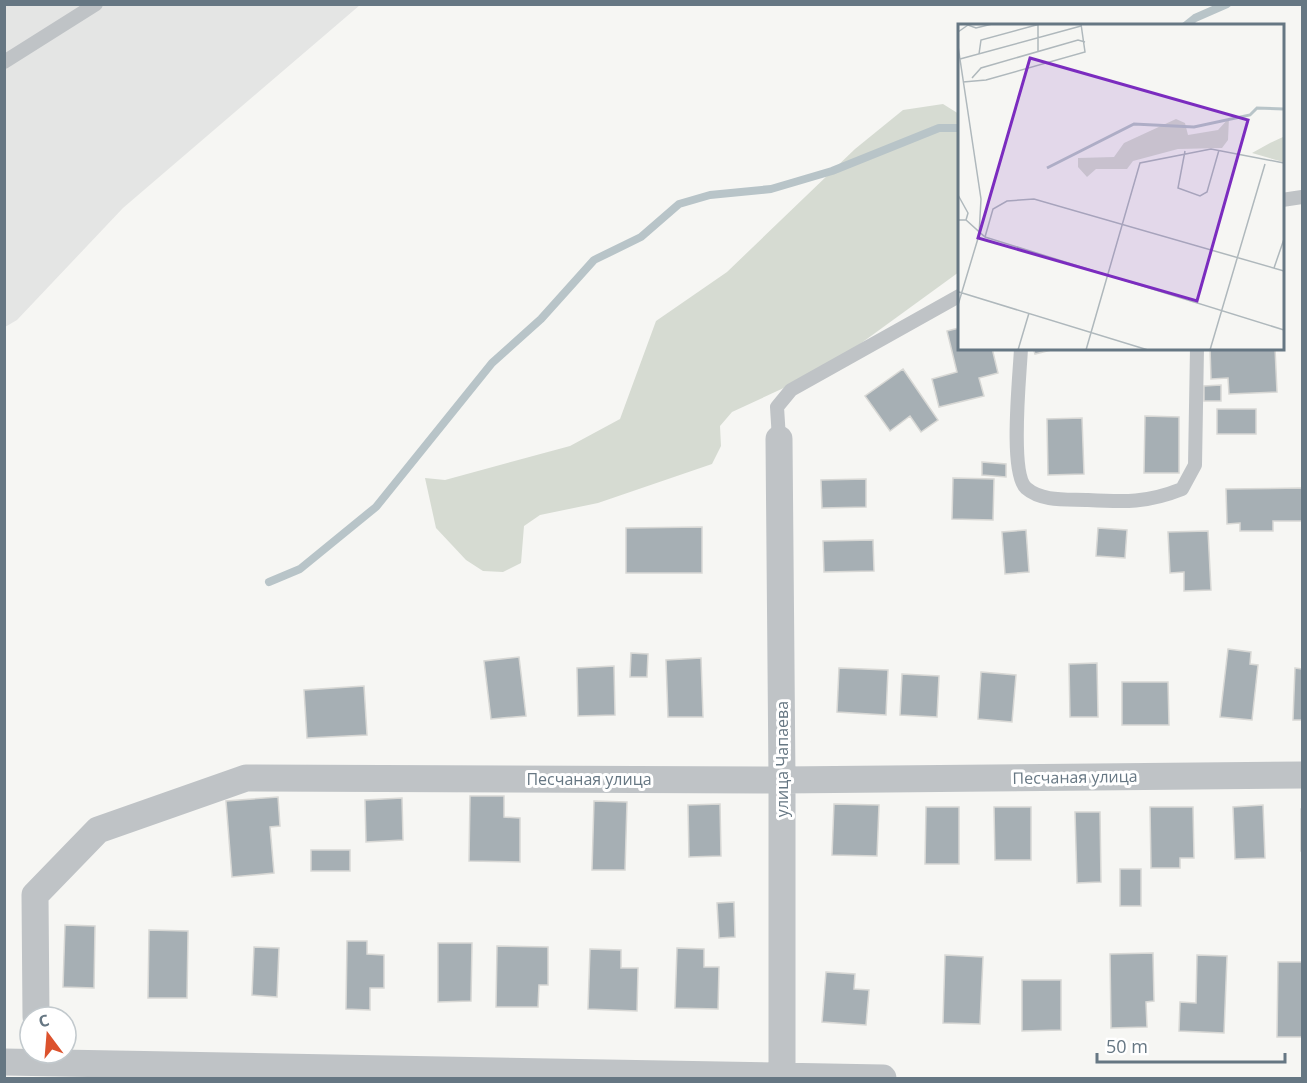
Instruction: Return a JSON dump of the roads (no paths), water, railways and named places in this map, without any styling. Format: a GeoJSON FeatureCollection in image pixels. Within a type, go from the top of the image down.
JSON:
{"type":"FeatureCollection","features":[{"type":"Feature","properties":{"kind":"street","name":"улица Чапаева"},"geometry":{"type":"LineString","coordinates":[[779,439],[782,1077]]}},
{"type":"Feature","properties":{"kind":"street","name":"Песчаная улица"},"geometry":{"type":"LineString","coordinates":[[36,1005],[35,895],[98,830],[246,778],[782,780],[1302,775]]}},
{"type":"Feature","properties":{"kind":"street"},"geometry":{"type":"LineString","coordinates":[[78,1059],[883,1078]]}},
{"type":"Feature","properties":{"kind":"lane"},"geometry":{"type":"LineString","coordinates":[[4,62],[96,4]]}},
{"type":"Feature","properties":{"kind":"lane"},"geometry":{"type":"LineString","coordinates":[[1283,200],[1302,197]]}},
{"type":"Feature","properties":{"kind":"lane"},"geometry":{"type":"LineString","coordinates":[[779,439],[777,407],[791,390],[958,297]]}},
{"type":"Feature","properties":{"kind":"lane"},"geometry":{"type":"LineString","coordinates":[[1021,350],[1016,451],[1020,477],[1026,488],[1049,499],[1131,502],[1161,498],[1182,489],[1195,465],[1197,350]]}},
{"type":"Feature","properties":{"kind":"waterway"},"geometry":{"type":"LineString","coordinates":[[1188,24],[1195,18],[1227,4]]}},
{"type":"Feature","properties":{"kind":"waterway"},"geometry":{"type":"LineString","coordinates":[[269,582],[300,569],[376,507],[492,363],[541,319],[594,260],[641,237],[679,204],[710,195],[771,189],[832,171],[939,128],[958,128]]}}]}
